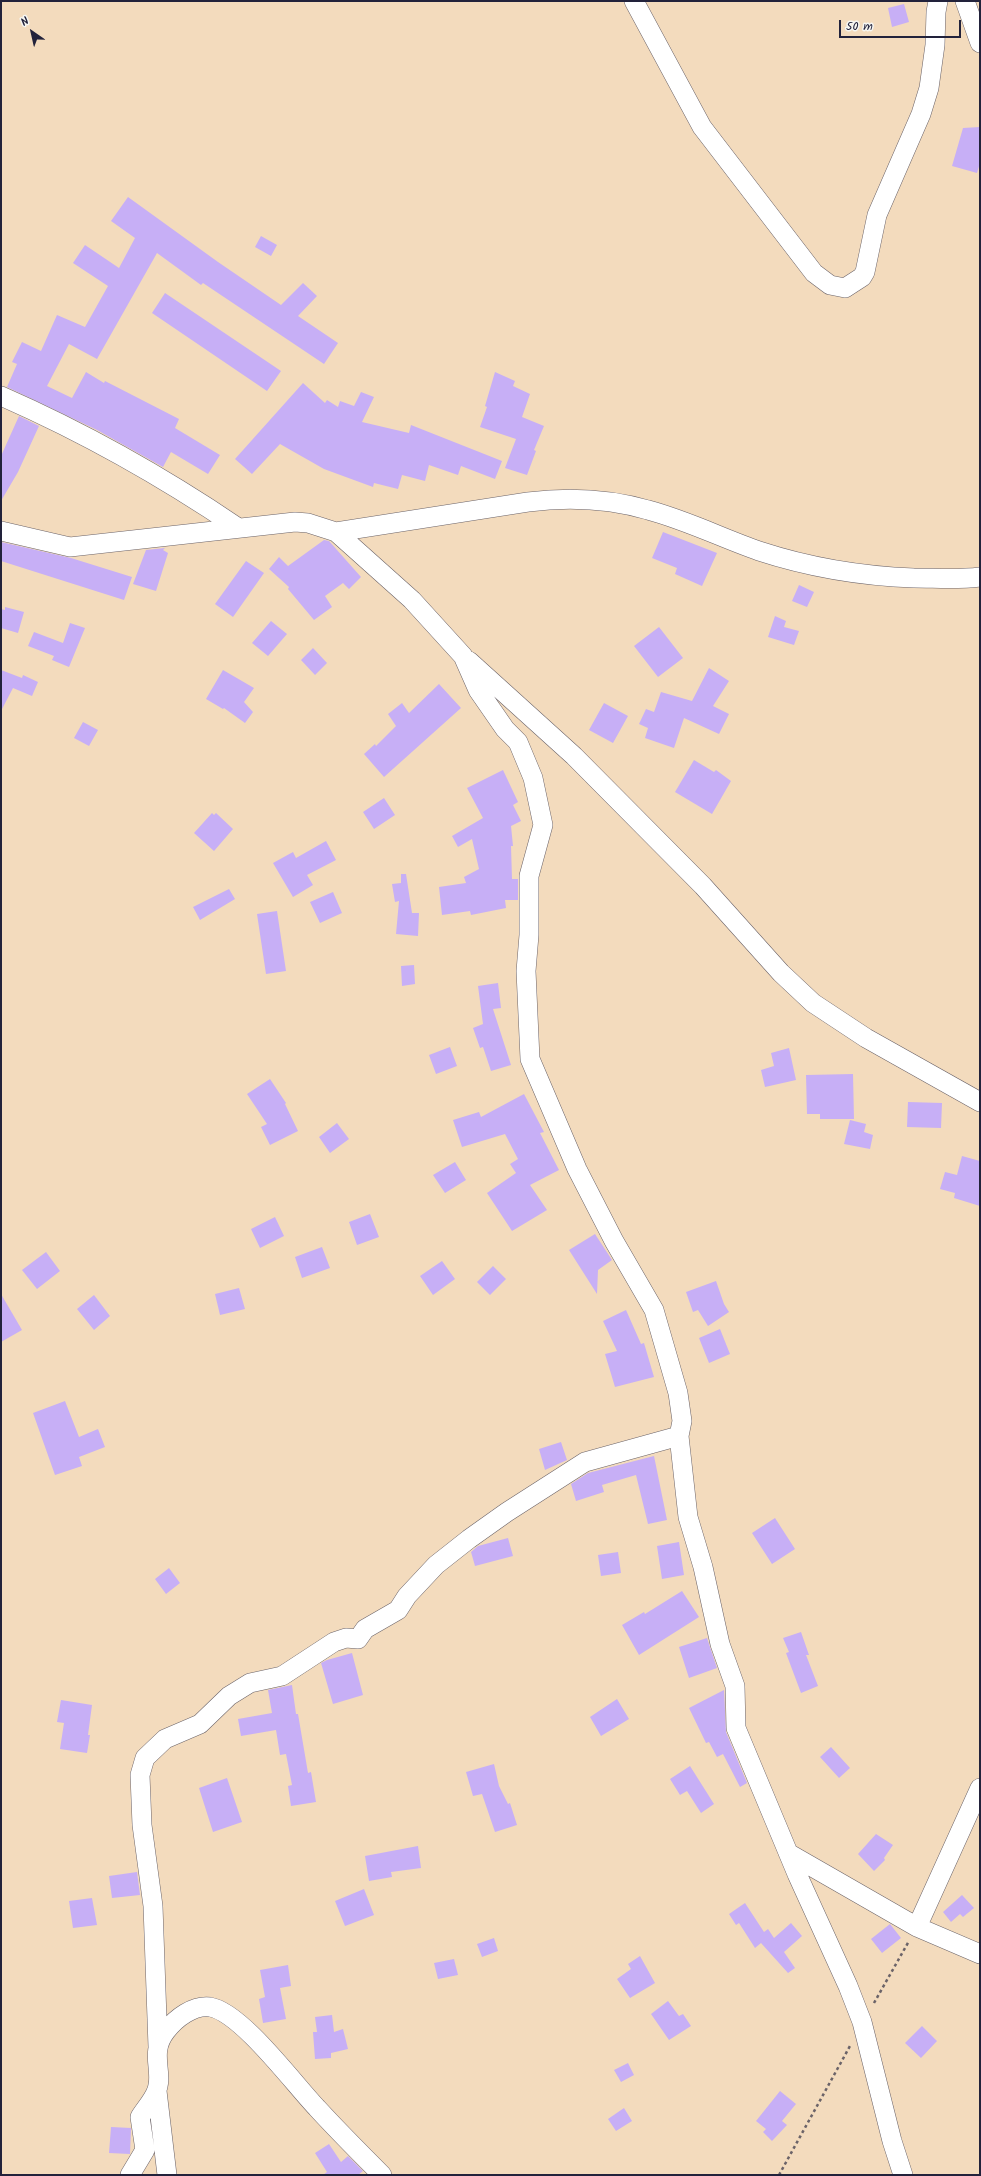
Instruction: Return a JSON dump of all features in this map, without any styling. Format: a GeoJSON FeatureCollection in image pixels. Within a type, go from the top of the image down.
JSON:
{"type":"FeatureCollection","features":[{"type":"Feature","properties":{"kind":"street"},"geometry":{"type":"LineString","coordinates":[[634,1],[702,127],[721,154],[814,273],[830,286],[845,288],[862,277],[865,272],[877,215],[921,114],[928,88],[936,45],[936,12],[938,1]]}},
{"type":"Feature","properties":{"kind":"street"},"geometry":{"type":"LineString","coordinates":[[965,1],[980,43]]}},
{"type":"Feature","properties":{"kind":"street"},"geometry":{"type":"LineString","coordinates":[[1,396],[42,414],[96,442],[194,498],[237,527]]}},
{"type":"Feature","properties":{"kind":"street"},"geometry":{"type":"LineString","coordinates":[[336,532],[551,499],[591,501],[649,510],[758,550],[839,572],[887,578],[957,580],[980,577]]}},
{"type":"Feature","properties":{"kind":"street"},"geometry":{"type":"LineString","coordinates":[[1,531],[70,547],[237,527],[295,522],[308,523],[336,532],[412,600],[463,656],[574,756],[703,886],[781,973],[813,1003],[866,1038],[980,1102]]}},
{"type":"Feature","properties":{"kind":"street"},"geometry":{"type":"LineString","coordinates":[[463,656],[478,690],[505,729],[518,742],[533,778],[543,825],[528,876],[529,935],[526,971],[530,1059],[577,1169],[614,1241],[654,1310],[678,1393],[682,1420],[679,1436],[688,1518],[703,1567],[720,1644],[735,1686],[736,1728],[788,1853],[848,1986],[862,2022],[892,2141],[903,2175]]}},
{"type":"Feature","properties":{"kind":"street"},"geometry":{"type":"LineString","coordinates":[[167,2175],[157,2091],[158,2047],[153,1906],[142,1825],[140,1775],[145,1758],[165,1739],[200,1724],[229,1696],[250,1683],[282,1676],[334,1642],[346,1638],[358,1639],[365,1629],[398,1610],[407,1596],[432,1569],[469,1539],[507,1512],[585,1462],[679,1436]]}},
{"type":"Feature","properties":{"kind":"street"},"geometry":{"type":"LineString","coordinates":[[917,1927],[980,1788]]}},
{"type":"Feature","properties":{"kind":"street"},"geometry":{"type":"LineString","coordinates":[[788,1853],[917,1927],[980,1954]]}},
{"type":"Feature","properties":{"kind":"street"},"geometry":{"type":"LineString","coordinates":[[158,2047],[166,2031],[180,2016],[198,2008],[209,2007],[220,2010],[242,2026],[317,2109],[382,2175]]}},
{"type":"Feature","properties":{"kind":"street"},"geometry":{"type":"LineString","coordinates":[[130,2175],[145,2150],[140,2117],[157,2091]]}},
{"type":"Feature","properties":{"kind":"path"},"geometry":{"type":"LineString","coordinates":[[779,2175],[862,2022],[896,1966],[917,1927]]}},
{"type":"Feature","properties":{"kind":"building"},"geometry":{"type":"Polygon","coordinates":[[[904,4],[909,22],[892,27],[888,8],[904,4]]]}},
{"type":"Feature","properties":{"kind":"building"},"geometry":{"type":"Polygon","coordinates":[[[980,127],[980,163],[977,173],[952,166],[963,128],[980,127]]]}},
{"type":"Feature","properties":{"kind":"building"},"geometry":{"type":"Polygon","coordinates":[[[128,197],[218,262],[281,305],[303,283],[317,296],[298,316],[338,343],[324,364],[203,283],[201,285],[157,253],[97,359],[69,344],[47,386],[72,398],[86,372],[104,383],[105,381],[179,419],[175,428],[220,455],[208,474],[171,452],[163,467],[97,430],[7,387],[17,364],[12,362],[22,342],[41,351],[57,315],[85,327],[108,286],[73,263],[85,245],[119,268],[135,238],[111,221],[128,197]]]}},
{"type":"Feature","properties":{"kind":"building"},"geometry":{"type":"Polygon","coordinates":[[[261,236],[277,245],[271,256],[255,247],[261,236]]]}},
{"type":"Feature","properties":{"kind":"building"},"geometry":{"type":"Polygon","coordinates":[[[165,293],[281,371],[267,391],[152,313],[165,293]]]}},
{"type":"Feature","properties":{"kind":"building"},"geometry":{"type":"Polygon","coordinates":[[[495,372],[515,381],[513,386],[530,394],[522,417],[544,426],[534,450],[536,451],[527,475],[505,468],[516,439],[480,427],[487,407],[485,406],[495,372]]]}},
{"type":"Feature","properties":{"kind":"building"},"geometry":{"type":"Polygon","coordinates":[[[303,383],[325,403],[327,400],[338,407],[340,401],[354,406],[361,392],[374,397],[362,422],[409,433],[411,425],[502,461],[495,479],[461,466],[458,475],[429,465],[425,481],[402,475],[398,489],[374,483],[373,487],[324,469],[280,444],[252,474],[235,459],[303,383]]]}},
{"type":"Feature","properties":{"kind":"building"},"geometry":{"type":"Polygon","coordinates":[[[19,416],[39,426],[18,472],[1,501],[1,456],[19,416]]]}},
{"type":"Feature","properties":{"kind":"building"},"geometry":{"type":"Polygon","coordinates":[[[663,532],[717,553],[702,586],[675,574],[677,568],[652,558],[663,532]]]}},
{"type":"Feature","properties":{"kind":"building"},"geometry":{"type":"Polygon","coordinates":[[[324,540],[329,541],[361,577],[349,589],[343,583],[325,596],[332,607],[314,620],[288,589],[289,587],[269,569],[279,557],[288,566],[324,540]]]}},
{"type":"Feature","properties":{"kind":"building"},"geometry":{"type":"Polygon","coordinates":[[[1,542],[71,558],[132,577],[124,600],[1,561],[1,542]]]}},
{"type":"Feature","properties":{"kind":"building"},"geometry":{"type":"Polygon","coordinates":[[[165,548],[163,550],[168,553],[156,591],[133,584],[146,550],[165,548]]]}},
{"type":"Feature","properties":{"kind":"building"},"geometry":{"type":"Polygon","coordinates":[[[246,561],[264,573],[233,617],[215,604],[246,561]]]}},
{"type":"Feature","properties":{"kind":"building"},"geometry":{"type":"Polygon","coordinates":[[[799,585],[814,592],[807,607],[792,601],[799,585]]]}},
{"type":"Feature","properties":{"kind":"building"},"geometry":{"type":"Polygon","coordinates":[[[5,607],[24,612],[18,633],[1,628],[1,609],[5,610],[5,607]]]}},
{"type":"Feature","properties":{"kind":"building"},"geometry":{"type":"Polygon","coordinates":[[[775,616],[786,621],[784,627],[799,631],[794,645],[768,637],[775,616]]]}},
{"type":"Feature","properties":{"kind":"building"},"geometry":{"type":"Polygon","coordinates":[[[271,621],[287,634],[268,656],[252,643],[271,621]]]}},
{"type":"Feature","properties":{"kind":"building"},"geometry":{"type":"Polygon","coordinates":[[[70,623],[85,628],[69,667],[52,660],[54,656],[28,646],[34,632],[63,643],[70,623]]]}},
{"type":"Feature","properties":{"kind":"building"},"geometry":{"type":"Polygon","coordinates":[[[659,627],[683,658],[658,677],[634,646],[659,627]]]}},
{"type":"Feature","properties":{"kind":"building"},"geometry":{"type":"Polygon","coordinates":[[[313,648],[327,663],[315,675],[301,660],[313,648]]]}},
{"type":"Feature","properties":{"kind":"building"},"geometry":{"type":"Polygon","coordinates":[[[709,668],[729,681],[713,706],[729,714],[719,734],[684,718],[674,748],[645,738],[648,728],[639,724],[646,709],[654,712],[661,692],[692,701],[709,668]]]}},
{"type":"Feature","properties":{"kind":"building"},"geometry":{"type":"Polygon","coordinates":[[[1,670],[22,678],[23,675],[38,682],[32,696],[13,688],[1,711],[1,670]]]}},
{"type":"Feature","properties":{"kind":"building"},"geometry":{"type":"Polygon","coordinates":[[[223,670],[254,688],[244,702],[253,712],[245,723],[224,708],[223,709],[206,699],[223,670]]]}},
{"type":"Feature","properties":{"kind":"building"},"geometry":{"type":"Polygon","coordinates":[[[439,684],[461,708],[384,777],[364,754],[375,744],[376,746],[396,726],[388,714],[402,703],[409,713],[439,684]]]}},
{"type":"Feature","properties":{"kind":"building"},"geometry":{"type":"Polygon","coordinates":[[[604,703],[628,716],[613,743],[589,730],[604,703]]]}},
{"type":"Feature","properties":{"kind":"building"},"geometry":{"type":"Polygon","coordinates":[[[83,722],[98,730],[89,746],[74,738],[83,722]]]}},
{"type":"Feature","properties":{"kind":"building"},"geometry":{"type":"Polygon","coordinates":[[[694,760],[714,772],[716,770],[731,781],[712,814],[675,792],[694,760]]]}},
{"type":"Feature","properties":{"kind":"building"},"geometry":{"type":"Polygon","coordinates":[[[503,770],[518,802],[513,805],[521,821],[511,826],[513,846],[511,846],[512,879],[518,879],[518,900],[505,900],[506,908],[471,915],[470,911],[442,915],[439,887],[466,883],[464,877],[479,869],[472,839],[458,847],[452,836],[483,818],[467,788],[503,770]]]}},
{"type":"Feature","properties":{"kind":"building"},"geometry":{"type":"Polygon","coordinates":[[[384,798],[395,815],[374,829],[363,812],[384,798]]]}},
{"type":"Feature","properties":{"kind":"building"},"geometry":{"type":"Polygon","coordinates":[[[212,813],[214,815],[216,813],[233,829],[214,851],[194,833],[212,813]]]}},
{"type":"Feature","properties":{"kind":"building"},"geometry":{"type":"Polygon","coordinates":[[[326,841],[336,860],[307,875],[313,885],[293,897],[273,863],[293,852],[296,858],[326,841]]]}},
{"type":"Feature","properties":{"kind":"building"},"geometry":{"type":"Polygon","coordinates":[[[401,874],[406,874],[412,913],[419,913],[418,936],[396,934],[399,901],[395,902],[392,884],[401,883],[401,874]]]}},
{"type":"Feature","properties":{"kind":"building"},"geometry":{"type":"Polygon","coordinates":[[[229,889],[235,899],[200,920],[193,907],[229,889]]]}},
{"type":"Feature","properties":{"kind":"building"},"geometry":{"type":"Polygon","coordinates":[[[333,892],[342,913],[320,923],[310,902],[333,892]]]}},
{"type":"Feature","properties":{"kind":"building"},"geometry":{"type":"Polygon","coordinates":[[[277,911],[286,971],[266,974],[257,914],[277,911]]]}},
{"type":"Feature","properties":{"kind":"building"},"geometry":{"type":"Polygon","coordinates":[[[414,965],[415,984],[402,986],[401,966],[414,965]]]}},
{"type":"Feature","properties":{"kind":"building"},"geometry":{"type":"Polygon","coordinates":[[[498,983],[501,1008],[493,1009],[511,1065],[491,1071],[483,1047],[480,1048],[473,1028],[483,1024],[478,986],[498,983]]]}},
{"type":"Feature","properties":{"kind":"building"},"geometry":{"type":"Polygon","coordinates":[[[450,1047],[457,1066],[436,1074],[429,1055],[450,1047]]]}},
{"type":"Feature","properties":{"kind":"building"},"geometry":{"type":"Polygon","coordinates":[[[789,1048],[796,1080],[765,1087],[761,1070],[774,1066],[771,1053],[789,1048]]]}},
{"type":"Feature","properties":{"kind":"building"},"geometry":{"type":"Polygon","coordinates":[[[853,1074],[854,1119],[820,1119],[820,1114],[807,1114],[806,1075],[853,1074]]]}},
{"type":"Feature","properties":{"kind":"building"},"geometry":{"type":"Polygon","coordinates":[[[270,1079],[286,1103],[285,1104],[298,1131],[270,1145],[261,1127],[267,1124],[247,1094],[270,1079]]]}},
{"type":"Feature","properties":{"kind":"building"},"geometry":{"type":"Polygon","coordinates":[[[524,1094],[544,1132],[540,1133],[559,1170],[530,1185],[547,1210],[512,1231],[487,1193],[516,1173],[510,1164],[518,1159],[505,1134],[462,1147],[453,1120],[479,1112],[481,1117],[524,1094]]]}},
{"type":"Feature","properties":{"kind":"building"},"geometry":{"type":"Polygon","coordinates":[[[908,1102],[942,1103],[941,1128],[907,1127],[908,1102]]]}},
{"type":"Feature","properties":{"kind":"building"},"geometry":{"type":"Polygon","coordinates":[[[850,1120],[866,1124],[864,1132],[873,1135],[870,1149],[844,1144],[850,1120]]]}},
{"type":"Feature","properties":{"kind":"building"},"geometry":{"type":"Polygon","coordinates":[[[337,1123],[349,1139],[330,1153],[319,1137],[337,1123]]]}},
{"type":"Feature","properties":{"kind":"building"},"geometry":{"type":"Polygon","coordinates":[[[962,1156],[980,1161],[980,1206],[954,1198],[955,1193],[940,1189],[945,1172],[957,1175],[962,1156]]]}},
{"type":"Feature","properties":{"kind":"building"},"geometry":{"type":"Polygon","coordinates":[[[455,1162],[466,1180],[445,1193],[433,1175],[455,1162]]]}},
{"type":"Feature","properties":{"kind":"building"},"geometry":{"type":"Polygon","coordinates":[[[370,1214],[379,1237],[357,1245],[349,1222],[370,1214]]]}},
{"type":"Feature","properties":{"kind":"building"},"geometry":{"type":"Polygon","coordinates":[[[275,1217],[284,1236],[260,1248],[251,1229],[275,1217]]]}},
{"type":"Feature","properties":{"kind":"building"},"geometry":{"type":"Polygon","coordinates":[[[595,1234],[612,1260],[598,1270],[597,1294],[569,1250],[595,1234]]]}},
{"type":"Feature","properties":{"kind":"building"},"geometry":{"type":"Polygon","coordinates":[[[322,1247],[330,1268],[302,1278],[295,1257],[322,1247]]]}},
{"type":"Feature","properties":{"kind":"building"},"geometry":{"type":"Polygon","coordinates":[[[46,1252],[60,1271],[37,1289],[22,1270],[46,1252]]]}},
{"type":"Feature","properties":{"kind":"building"},"geometry":{"type":"Polygon","coordinates":[[[442,1261],[455,1279],[433,1295],[420,1276],[442,1261]]]}},
{"type":"Feature","properties":{"kind":"building"},"geometry":{"type":"Polygon","coordinates":[[[493,1266],[506,1279],[490,1295],[477,1282],[493,1266]]]}},
{"type":"Feature","properties":{"kind":"building"},"geometry":{"type":"Polygon","coordinates":[[[716,1281],[724,1304],[729,1312],[708,1326],[698,1310],[693,1312],[686,1292],[716,1281]]]}},
{"type":"Feature","properties":{"kind":"building"},"geometry":{"type":"Polygon","coordinates":[[[239,1288],[245,1309],[220,1315],[215,1294],[239,1288]]]}},
{"type":"Feature","properties":{"kind":"building"},"geometry":{"type":"Polygon","coordinates":[[[1,1294],[22,1330],[1,1342],[1,1294]]]}},
{"type":"Feature","properties":{"kind":"building"},"geometry":{"type":"Polygon","coordinates":[[[94,1295],[110,1316],[94,1330],[77,1309],[94,1295]]]}},
{"type":"Feature","properties":{"kind":"building"},"geometry":{"type":"Polygon","coordinates":[[[626,1310],[641,1344],[644,1343],[654,1377],[615,1387],[605,1354],[617,1351],[603,1321],[626,1310]]]}},
{"type":"Feature","properties":{"kind":"building"},"geometry":{"type":"Polygon","coordinates":[[[720,1329],[730,1354],[709,1363],[699,1338],[720,1329]]]}},
{"type":"Feature","properties":{"kind":"building"},"geometry":{"type":"Polygon","coordinates":[[[65,1401],[79,1437],[98,1429],[105,1447],[79,1457],[82,1466],[55,1475],[33,1413],[65,1401]]]}},
{"type":"Feature","properties":{"kind":"building"},"geometry":{"type":"Polygon","coordinates":[[[561,1442],[567,1460],[545,1470],[539,1449],[561,1442]]]}},
{"type":"Feature","properties":{"kind":"building"},"geometry":{"type":"Polygon","coordinates":[[[654,1456],[667,1520],[648,1524],[636,1475],[602,1485],[604,1492],[576,1501],[571,1484],[588,1473],[654,1456]]]}},
{"type":"Feature","properties":{"kind":"building"},"geometry":{"type":"Polygon","coordinates":[[[775,1518],[795,1549],[772,1564],[752,1533],[775,1518]]]}},
{"type":"Feature","properties":{"kind":"building"},"geometry":{"type":"Polygon","coordinates":[[[508,1538],[513,1556],[475,1566],[471,1552],[478,1546],[508,1538]]]}},
{"type":"Feature","properties":{"kind":"building"},"geometry":{"type":"Polygon","coordinates":[[[679,1542],[684,1575],[662,1579],[657,1546],[679,1542]]]}},
{"type":"Feature","properties":{"kind":"building"},"geometry":{"type":"Polygon","coordinates":[[[618,1552],[621,1573],[601,1576],[598,1555],[618,1552]]]}},
{"type":"Feature","properties":{"kind":"building"},"geometry":{"type":"Polygon","coordinates":[[[169,1568],[180,1583],[166,1594],[155,1579],[169,1568]]]}},
{"type":"Feature","properties":{"kind":"building"},"geometry":{"type":"Polygon","coordinates":[[[682,1591],[699,1617],[639,1655],[622,1625],[644,1612],[645,1614],[682,1591]]]}},
{"type":"Feature","properties":{"kind":"building"},"geometry":{"type":"Polygon","coordinates":[[[801,1632],[809,1655],[806,1655],[818,1686],[801,1693],[786,1653],[789,1652],[783,1638],[801,1632]]]}},
{"type":"Feature","properties":{"kind":"building"},"geometry":{"type":"Polygon","coordinates":[[[707,1638],[717,1668],[689,1678],[679,1647],[707,1638]]]}},
{"type":"Feature","properties":{"kind":"building"},"geometry":{"type":"Polygon","coordinates":[[[352,1653],[363,1695],[333,1704],[321,1663],[352,1653]]]}},
{"type":"Feature","properties":{"kind":"building"},"geometry":{"type":"Polygon","coordinates":[[[292,1685],[296,1714],[298,1714],[308,1773],[311,1772],[316,1802],[291,1806],[288,1786],[292,1785],[286,1754],[280,1755],[276,1730],[241,1736],[238,1719],[272,1713],[268,1690],[292,1685]]]}},
{"type":"Feature","properties":{"kind":"building"},"geometry":{"type":"Polygon","coordinates":[[[724,1690],[726,1732],[747,1783],[740,1787],[723,1754],[717,1757],[709,1742],[706,1743],[689,1708],[724,1690]]]}},
{"type":"Feature","properties":{"kind":"building"},"geometry":{"type":"Polygon","coordinates":[[[617,1699],[629,1719],[601,1736],[590,1717],[617,1699]]]}},
{"type":"Feature","properties":{"kind":"building"},"geometry":{"type":"Polygon","coordinates":[[[61,1700],[92,1705],[87,1753],[60,1749],[64,1723],[57,1722],[61,1700]]]}},
{"type":"Feature","properties":{"kind":"building"},"geometry":{"type":"Polygon","coordinates":[[[831,1747],[850,1768],[839,1778],[820,1757],[831,1747]]]}},
{"type":"Feature","properties":{"kind":"building"},"geometry":{"type":"Polygon","coordinates":[[[494,1764],[499,1786],[508,1804],[510,1803],[517,1825],[495,1832],[482,1794],[473,1796],[466,1772],[494,1764]]]}},
{"type":"Feature","properties":{"kind":"building"},"geometry":{"type":"Polygon","coordinates":[[[690,1766],[714,1804],[701,1813],[687,1791],[680,1795],[670,1779],[690,1766]]]}},
{"type":"Feature","properties":{"kind":"building"},"geometry":{"type":"Polygon","coordinates":[[[227,1778],[242,1822],[213,1832],[199,1788],[227,1778]]]}},
{"type":"Feature","properties":{"kind":"building"},"geometry":{"type":"Polygon","coordinates":[[[876,1834],[893,1845],[884,1858],[885,1860],[874,1871],[858,1854],[876,1834]]]}},
{"type":"Feature","properties":{"kind":"building"},"geometry":{"type":"Polygon","coordinates":[[[418,1846],[421,1868],[391,1872],[392,1877],[369,1881],[365,1856],[418,1846]]]}},
{"type":"Feature","properties":{"kind":"building"},"geometry":{"type":"Polygon","coordinates":[[[137,1872],[140,1895],[112,1898],[109,1876],[137,1872]]]}},
{"type":"Feature","properties":{"kind":"building"},"geometry":{"type":"Polygon","coordinates":[[[364,1889],[374,1915],[345,1926],[335,1901],[364,1889]]]}},
{"type":"Feature","properties":{"kind":"building"},"geometry":{"type":"Polygon","coordinates":[[[962,1895],[974,1908],[963,1917],[960,1914],[951,1922],[943,1912],[962,1895]]]}},
{"type":"Feature","properties":{"kind":"building"},"geometry":{"type":"Polygon","coordinates":[[[92,1898],[97,1925],[73,1928],[69,1901],[92,1898]]]}},
{"type":"Feature","properties":{"kind":"building"},"geometry":{"type":"Polygon","coordinates":[[[745,1903],[764,1932],[768,1929],[774,1938],[791,1923],[802,1936],[784,1952],[795,1968],[788,1973],[761,1943],[755,1948],[739,1923],[736,1925],[729,1914],[745,1903]]]}},
{"type":"Feature","properties":{"kind":"building"},"geometry":{"type":"Polygon","coordinates":[[[890,1924],[901,1938],[882,1953],[871,1939],[890,1924]]]}},
{"type":"Feature","properties":{"kind":"building"},"geometry":{"type":"Polygon","coordinates":[[[494,1938],[498,1951],[482,1957],[477,1944],[494,1938]]]}},
{"type":"Feature","properties":{"kind":"building"},"geometry":{"type":"Polygon","coordinates":[[[640,1956],[655,1983],[630,1998],[617,1979],[631,1969],[628,1964],[640,1956]]]}},
{"type":"Feature","properties":{"kind":"building"},"geometry":{"type":"Polygon","coordinates":[[[454,1959],[458,1975],[438,1979],[434,1963],[454,1959]]]}},
{"type":"Feature","properties":{"kind":"building"},"geometry":{"type":"Polygon","coordinates":[[[288,1965],[291,1986],[280,1988],[286,2019],[263,2023],[259,1999],[265,1997],[260,1970],[288,1965]]]}},
{"type":"Feature","properties":{"kind":"building"},"geometry":{"type":"Polygon","coordinates":[[[668,2001],[679,2016],[683,2014],[691,2026],[669,2040],[651,2014],[668,2001]]]}},
{"type":"Feature","properties":{"kind":"building"},"geometry":{"type":"Polygon","coordinates":[[[332,2015],[334,2032],[343,2029],[348,2049],[331,2053],[331,2058],[315,2059],[313,2032],[317,2032],[315,2017],[332,2015]]]}},
{"type":"Feature","properties":{"kind":"building"},"geometry":{"type":"Polygon","coordinates":[[[922,2026],[937,2041],[921,2058],[905,2043],[922,2026]]]}},
{"type":"Feature","properties":{"kind":"building"},"geometry":{"type":"Polygon","coordinates":[[[628,2063],[634,2075],[621,2082],[614,2070],[628,2063]]]}},
{"type":"Feature","properties":{"kind":"building"},"geometry":{"type":"Polygon","coordinates":[[[780,2091],[796,2104],[782,2121],[787,2125],[772,2141],[763,2132],[766,2129],[756,2121],[780,2091]]]}},
{"type":"Feature","properties":{"kind":"building"},"geometry":{"type":"Polygon","coordinates":[[[624,2108],[632,2121],[616,2131],[608,2119],[624,2108]]]}},
{"type":"Feature","properties":{"kind":"building"},"geometry":{"type":"Polygon","coordinates":[[[111,2127],[131,2128],[130,2154],[109,2153],[111,2127]]]}},
{"type":"Feature","properties":{"kind":"building"},"geometry":{"type":"Polygon","coordinates":[[[329,2144],[341,2162],[348,2156],[363,2171],[358,2175],[323,2175],[327,2172],[315,2153],[329,2144]]]}}]}
